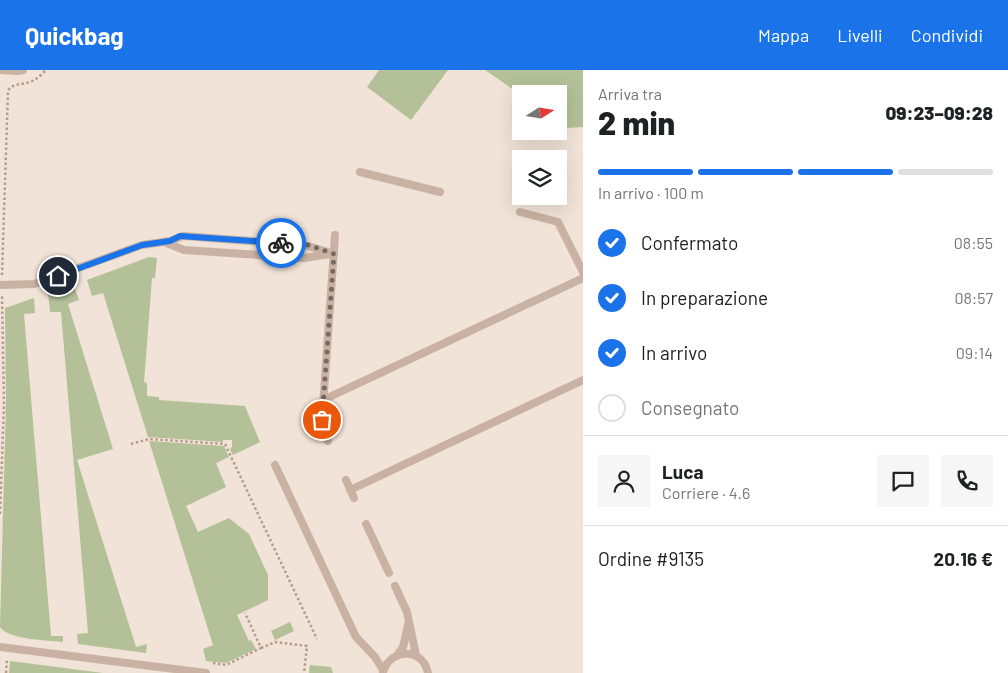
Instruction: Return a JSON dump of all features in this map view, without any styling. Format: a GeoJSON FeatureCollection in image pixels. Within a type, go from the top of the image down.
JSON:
{"type":"FeatureCollection","features":[{"type":"Feature","properties":{"kind":"lane"},"geometry":{"type":"LineString","coordinates":[[1,70],[24,70]]}},
{"type":"Feature","properties":{"kind":"lane"},"geometry":{"type":"LineString","coordinates":[[360,172],[440,192]]}},
{"type":"Feature","properties":{"kind":"lane"},"geometry":{"type":"LineString","coordinates":[[520,212],[558,222],[583,272]]}},
{"type":"Feature","properties":{"kind":"lane"},"geometry":{"type":"LineString","coordinates":[[0,285],[37,283],[142,245],[164,242],[185,236],[305,245],[334,254]]}},
{"type":"Feature","properties":{"kind":"lane"},"geometry":{"type":"LineString","coordinates":[[328,441],[322,424],[335,236]]}},
{"type":"Feature","properties":{"kind":"lane"},"geometry":{"type":"LineString","coordinates":[[164,242],[184,250],[304,258],[334,254]]}},
{"type":"Feature","properties":{"kind":"lane"},"geometry":{"type":"LineString","coordinates":[[323,400],[583,278]]}},
{"type":"Feature","properties":{"kind":"lane"},"geometry":{"type":"LineString","coordinates":[[350,490],[583,380]]}},
{"type":"Feature","properties":{"kind":"lane"},"geometry":{"type":"LineString","coordinates":[[275,465],[358,640],[375,657],[383,671]]}},
{"type":"Feature","properties":{"kind":"lane"},"geometry":{"type":"LineString","coordinates":[[346,480],[354,498]]}},
{"type":"Feature","properties":{"kind":"lane"},"geometry":{"type":"LineString","coordinates":[[366,524],[389,573]]}},
{"type":"Feature","properties":{"kind":"lane"},"geometry":{"type":"LineString","coordinates":[[396,586],[407,612],[408,625],[416,655]]}},
{"type":"Feature","properties":{"kind":"lane"},"geometry":{"type":"LineString","coordinates":[[383,671],[387,662],[398,654],[403,647],[408,625]]}},
{"type":"Feature","properties":{"kind":"lane"},"geometry":{"type":"LineString","coordinates":[[0,646],[206,673]]}},
{"type":"Feature","properties":{"kind":"lane"},"geometry":{"type":"LineString","coordinates":[[398,654],[416,655],[425,663],[428,673]]}},
{"type":"Feature","properties":{"kind":"path"},"geometry":{"type":"LineString","coordinates":[[131,444],[149,439],[225,444],[317,639]]}},
{"type":"Feature","properties":{"kind":"path"},"geometry":{"type":"LineString","coordinates":[[245,614],[261,648]]}},
{"type":"Feature","properties":{"kind":"path"},"geometry":{"type":"LineString","coordinates":[[208,662],[226,665],[275,642],[307,646],[304,673]]}},
{"type":"Feature","properties":{"kind":"green space"},"geometry":{"type":"Polygon","coordinates":[[[379,70],[448,70],[411,120],[367,87],[379,70]]]}},
{"type":"Feature","properties":{"kind":"green space"},"geometry":{"type":"Polygon","coordinates":[[[485,70],[583,70],[583,127],[568,128],[568,85],[512,85],[512,89],[485,70]]]}},
{"type":"Feature","properties":{"kind":"green space"},"geometry":{"type":"Polygon","coordinates":[[[149,257],[157,258],[155,278],[152,278],[144,382],[147,383],[147,396],[159,397],[159,400],[245,406],[260,442],[233,455],[230,449],[232,447],[232,440],[223,440],[223,442],[148,437],[103,293],[92,296],[87,280],[149,257]]]}},
{"type":"Feature","properties":{"kind":"green space"},"geometry":{"type":"Polygon","coordinates":[[[73,284],[79,300],[68,304],[113,449],[77,460],[136,647],[147,644],[146,653],[78,644],[77,634],[88,633],[61,312],[50,312],[48,293],[73,284]]]}},
{"type":"Feature","properties":{"kind":"green space"},"geometry":{"type":"Polygon","coordinates":[[[34,298],[35,313],[24,314],[51,636],[63,636],[63,642],[19,637],[11,635],[0,627],[6,403],[5,308],[34,298]]]}},
{"type":"Feature","properties":{"kind":"green space"},"geometry":{"type":"Polygon","coordinates":[[[149,441],[224,446],[229,457],[216,463],[226,487],[186,506],[198,532],[229,518],[249,534],[268,575],[268,600],[237,615],[249,641],[251,640],[256,649],[226,663],[206,661],[203,649],[213,645],[149,441]]]}},
{"type":"Feature","properties":{"kind":"green space"},"geometry":{"type":"Polygon","coordinates":[[[290,622],[294,631],[275,640],[271,631],[290,622]]]}},
{"type":"Feature","properties":{"kind":"green space"},"geometry":{"type":"Polygon","coordinates":[[[10,661],[103,673],[9,673],[10,661]]]}},
{"type":"Feature","properties":{"kind":"green space"},"geometry":{"type":"Polygon","coordinates":[[[310,665],[331,667],[333,673],[309,673],[310,665]]]}},
{"type":"Feature","properties":{"kind":"way so far"},"geometry":{"type":"LineString","coordinates":[[281,243],[309,245],[334,254],[322,420]]}},
{"type":"Feature","properties":{"kind":"route"},"geometry":{"type":"LineString","coordinates":[[58,276],[142,245],[170,241],[180,236],[281,243]]}}]}
